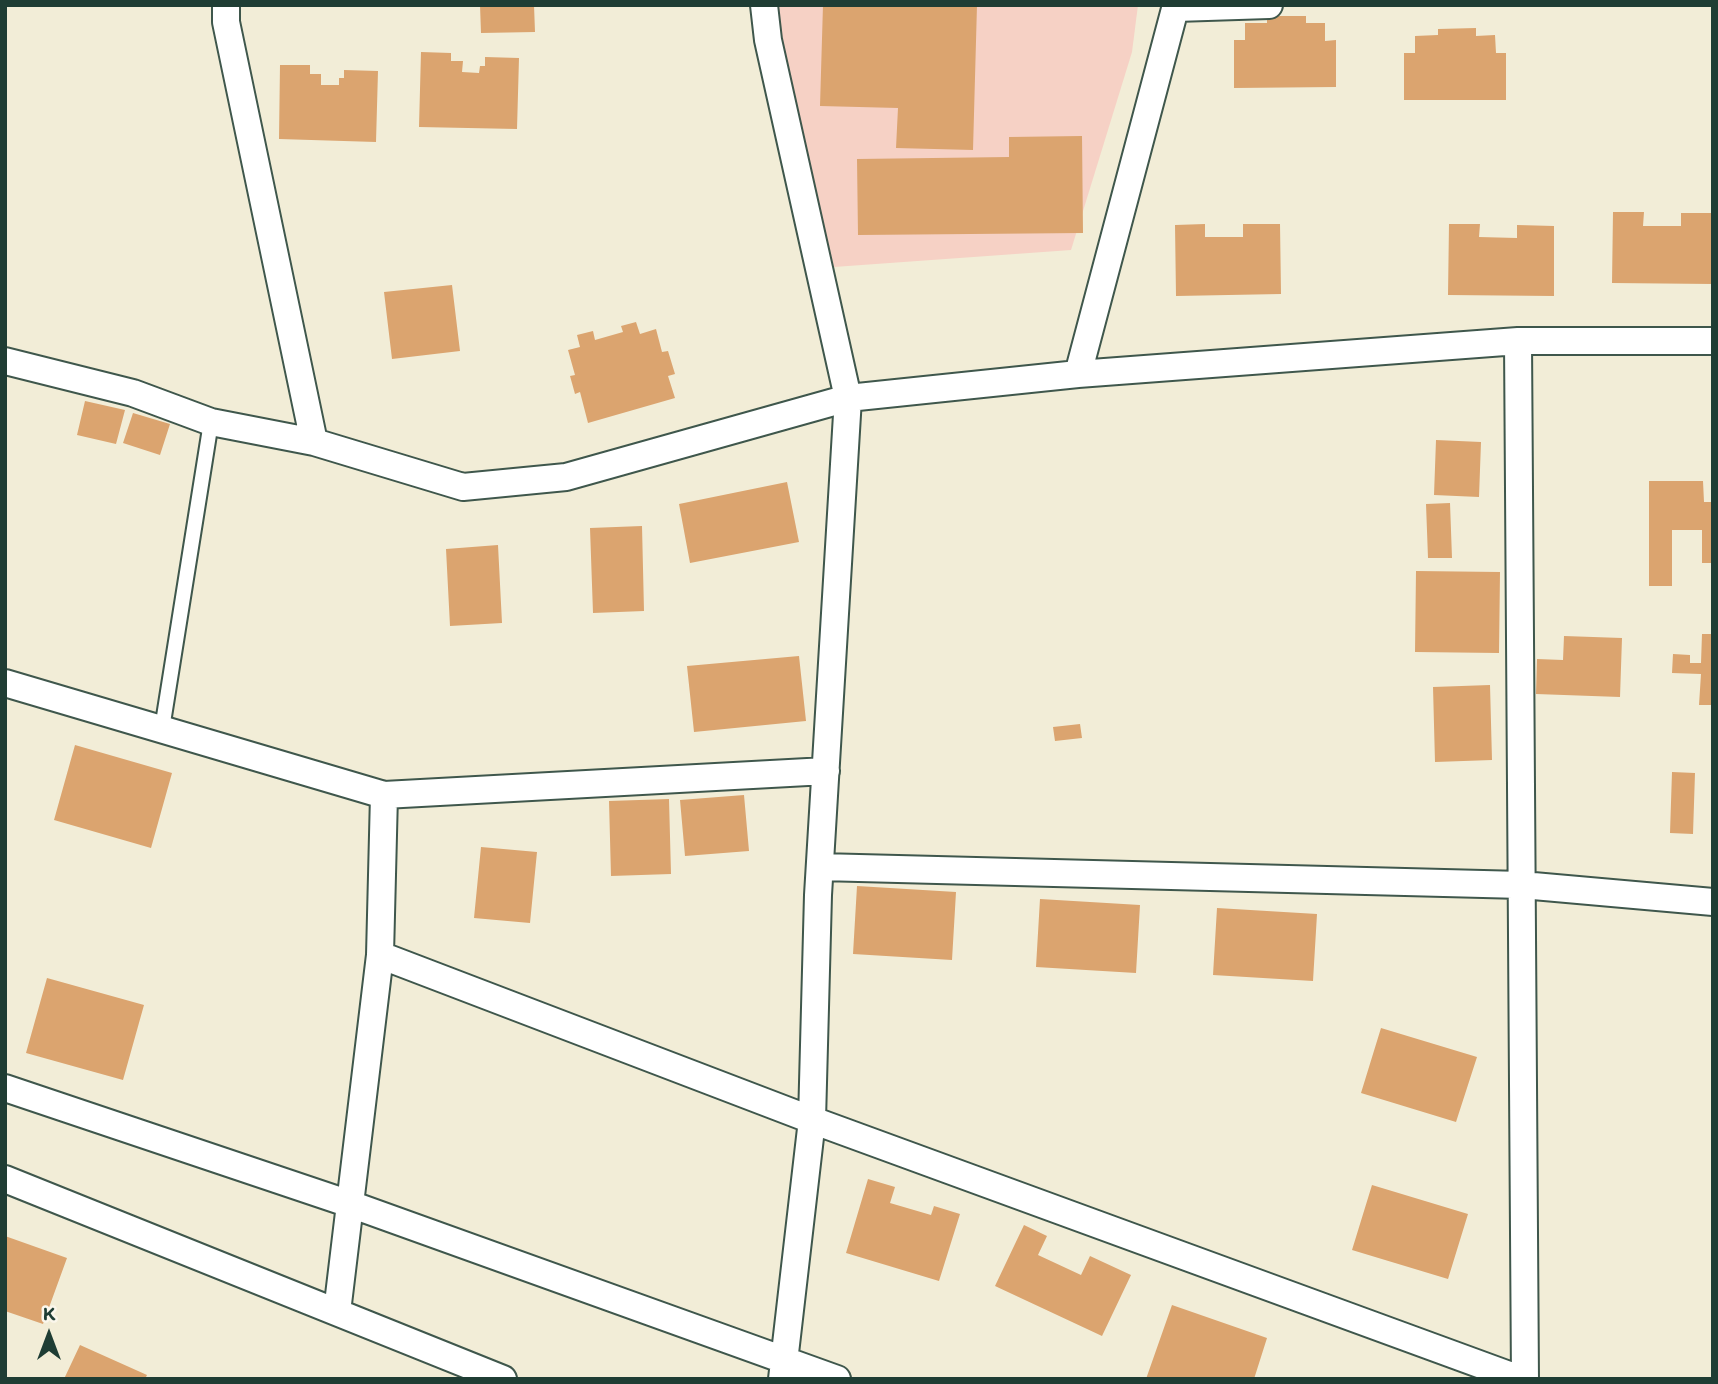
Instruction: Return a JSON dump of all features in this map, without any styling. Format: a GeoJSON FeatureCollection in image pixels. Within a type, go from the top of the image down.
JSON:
{"type":"FeatureCollection","features":[{"type":"Feature","properties":{"kind":"street"},"geometry":{"type":"LineString","coordinates":[[226,5],[226,22],[314,442]]}},
{"type":"Feature","properties":{"kind":"street"},"geometry":{"type":"LineString","coordinates":[[764,5],[768,40],[848,398],[820,867],[812,1121],[783,1369]]}},
{"type":"Feature","properties":{"kind":"street"},"geometry":{"type":"LineString","coordinates":[[1078,374],[1176,7],[1269,5]]}},
{"type":"Feature","properties":{"kind":"street"},"geometry":{"type":"LineString","coordinates":[[1518,341],[1525,1379]]}},
{"type":"Feature","properties":{"kind":"street"},"geometry":{"type":"LineString","coordinates":[[5,361],[133,393],[211,422],[314,442],[463,487],[566,477],[848,398],[1078,374],[1518,341],[1713,341]]}},
{"type":"Feature","properties":{"kind":"street"},"geometry":{"type":"LineString","coordinates":[[5,682],[384,795],[826,771]]}},
{"type":"Feature","properties":{"kind":"street"},"geometry":{"type":"LineString","coordinates":[[337,1312],[380,955],[384,795]]}},
{"type":"Feature","properties":{"kind":"street"},"geometry":{"type":"LineString","coordinates":[[820,867],[1522,885],[1713,902]]}},
{"type":"Feature","properties":{"kind":"street"},"geometry":{"type":"LineString","coordinates":[[380,955],[812,1121],[1520,1379]]}},
{"type":"Feature","properties":{"kind":"street"},"geometry":{"type":"LineString","coordinates":[[5,1088],[350,1204],[783,1369],[837,1379]]}},
{"type":"Feature","properties":{"kind":"street"},"geometry":{"type":"LineString","coordinates":[[5,1180],[503,1379]]}},
{"type":"Feature","properties":{"kind":"lane"},"geometry":{"type":"LineString","coordinates":[[162,729],[211,422]]}},
{"type":"Feature","properties":{"kind":"shaded area"},"geometry":{"type":"Polygon","coordinates":[[[775,5],[1138,5],[1132,52],[1071,250],[834,267],[778,43],[775,5]]]}},
{"type":"Feature","properties":{"kind":"building"},"geometry":{"type":"Polygon","coordinates":[[[480,5],[534,5],[535,32],[481,33],[480,5]]]}},
{"type":"Feature","properties":{"kind":"building"},"geometry":{"type":"Polygon","coordinates":[[[823,5],[977,5],[973,150],[896,148],[898,108],[820,106],[823,5]]]}},
{"type":"Feature","properties":{"kind":"building"},"geometry":{"type":"Polygon","coordinates":[[[1267,16],[1306,16],[1306,23],[1325,23],[1325,41],[1336,40],[1336,87],[1234,88],[1234,40],[1245,40],[1245,23],[1267,23],[1267,16]]]}},
{"type":"Feature","properties":{"kind":"building"},"geometry":{"type":"Polygon","coordinates":[[[1476,28],[1476,36],[1495,35],[1496,53],[1506,53],[1506,100],[1404,100],[1404,53],[1415,53],[1415,36],[1438,35],[1438,29],[1476,28]]]}},
{"type":"Feature","properties":{"kind":"building"},"geometry":{"type":"Polygon","coordinates":[[[421,52],[451,53],[451,61],[463,61],[462,72],[479,73],[480,66],[485,66],[485,57],[519,58],[517,129],[419,127],[421,52]]]}},
{"type":"Feature","properties":{"kind":"building"},"geometry":{"type":"Polygon","coordinates":[[[280,65],[310,65],[310,74],[321,74],[321,85],[339,85],[339,78],[344,78],[344,70],[378,71],[376,142],[279,139],[280,65]]]}},
{"type":"Feature","properties":{"kind":"building"},"geometry":{"type":"Polygon","coordinates":[[[1082,136],[1083,233],[858,235],[857,159],[1009,157],[1009,137],[1082,136]]]}},
{"type":"Feature","properties":{"kind":"building"},"geometry":{"type":"Polygon","coordinates":[[[1613,212],[1644,212],[1643,226],[1681,226],[1681,213],[1713,213],[1713,284],[1612,283],[1613,212]]]}},
{"type":"Feature","properties":{"kind":"building"},"geometry":{"type":"Polygon","coordinates":[[[1205,224],[1205,237],[1243,237],[1243,224],[1280,224],[1281,294],[1176,296],[1175,225],[1205,224]]]}},
{"type":"Feature","properties":{"kind":"building"},"geometry":{"type":"Polygon","coordinates":[[[1449,224],[1480,224],[1479,237],[1517,238],[1517,225],[1554,226],[1554,296],[1448,295],[1449,224]]]}},
{"type":"Feature","properties":{"kind":"building"},"geometry":{"type":"Polygon","coordinates":[[[452,285],[460,351],[392,359],[384,292],[452,285]]]}},
{"type":"Feature","properties":{"kind":"building"},"geometry":{"type":"Polygon","coordinates":[[[636,322],[640,334],[656,329],[662,352],[668,351],[675,374],[668,376],[675,398],[588,423],[580,392],[575,394],[570,376],[575,375],[568,350],[580,347],[577,335],[593,331],[595,340],[623,332],[621,326],[636,322]]]}},
{"type":"Feature","properties":{"kind":"building"},"geometry":{"type":"Polygon","coordinates":[[[85,401],[125,410],[116,444],[77,435],[85,401]]]}},
{"type":"Feature","properties":{"kind":"building"},"geometry":{"type":"Polygon","coordinates":[[[133,413],[170,424],[160,455],[123,443],[133,413]]]}},
{"type":"Feature","properties":{"kind":"building"},"geometry":{"type":"Polygon","coordinates":[[[1436,440],[1481,442],[1479,497],[1434,495],[1436,440]]]}},
{"type":"Feature","properties":{"kind":"building"},"geometry":{"type":"Polygon","coordinates":[[[1649,481],[1703,481],[1704,502],[1713,502],[1713,563],[1702,563],[1702,530],[1672,530],[1672,586],[1649,586],[1649,481]]]}},
{"type":"Feature","properties":{"kind":"building"},"geometry":{"type":"Polygon","coordinates":[[[787,482],[799,542],[690,563],[679,504],[787,482]]]}},
{"type":"Feature","properties":{"kind":"building"},"geometry":{"type":"Polygon","coordinates":[[[1450,503],[1452,558],[1428,558],[1426,504],[1450,503]]]}},
{"type":"Feature","properties":{"kind":"building"},"geometry":{"type":"Polygon","coordinates":[[[642,526],[644,611],[593,613],[590,528],[642,526]]]}},
{"type":"Feature","properties":{"kind":"building"},"geometry":{"type":"Polygon","coordinates":[[[498,545],[502,623],[450,626],[446,549],[498,545]]]}},
{"type":"Feature","properties":{"kind":"building"},"geometry":{"type":"Polygon","coordinates":[[[1416,571],[1500,572],[1499,653],[1415,652],[1416,571]]]}},
{"type":"Feature","properties":{"kind":"building"},"geometry":{"type":"Polygon","coordinates":[[[1702,634],[1713,634],[1713,705],[1699,705],[1701,674],[1672,673],[1673,654],[1690,655],[1690,663],[1701,663],[1702,634]]]}},
{"type":"Feature","properties":{"kind":"building"},"geometry":{"type":"Polygon","coordinates":[[[1564,636],[1622,638],[1620,697],[1536,694],[1537,659],[1563,660],[1564,636]]]}},
{"type":"Feature","properties":{"kind":"building"},"geometry":{"type":"Polygon","coordinates":[[[799,656],[806,721],[694,732],[687,666],[799,656]]]}},
{"type":"Feature","properties":{"kind":"building"},"geometry":{"type":"Polygon","coordinates":[[[1490,685],[1492,760],[1435,762],[1433,687],[1490,685]]]}},
{"type":"Feature","properties":{"kind":"building"},"geometry":{"type":"Polygon","coordinates":[[[1080,724],[1082,738],[1055,741],[1053,727],[1080,724]]]}},
{"type":"Feature","properties":{"kind":"building"},"geometry":{"type":"Polygon","coordinates":[[[75,745],[172,773],[151,848],[54,820],[75,745]]]}},
{"type":"Feature","properties":{"kind":"building"},"geometry":{"type":"Polygon","coordinates":[[[1672,772],[1695,773],[1693,834],[1670,833],[1672,772]]]}},
{"type":"Feature","properties":{"kind":"building"},"geometry":{"type":"Polygon","coordinates":[[[744,795],[749,851],[685,856],[680,800],[744,795]]]}},
{"type":"Feature","properties":{"kind":"building"},"geometry":{"type":"Polygon","coordinates":[[[669,799],[671,874],[611,876],[609,801],[669,799]]]}},
{"type":"Feature","properties":{"kind":"building"},"geometry":{"type":"Polygon","coordinates":[[[481,847],[537,852],[530,923],[474,918],[481,847]]]}},
{"type":"Feature","properties":{"kind":"building"},"geometry":{"type":"Polygon","coordinates":[[[857,886],[956,892],[952,960],[853,954],[857,886]]]}},
{"type":"Feature","properties":{"kind":"building"},"geometry":{"type":"Polygon","coordinates":[[[1040,899],[1140,905],[1136,973],[1036,967],[1040,899]]]}},
{"type":"Feature","properties":{"kind":"building"},"geometry":{"type":"Polygon","coordinates":[[[1217,908],[1317,914],[1313,981],[1213,975],[1217,908]]]}},
{"type":"Feature","properties":{"kind":"building"},"geometry":{"type":"Polygon","coordinates":[[[47,978],[144,1005],[123,1080],[26,1053],[47,978]]]}},
{"type":"Feature","properties":{"kind":"building"},"geometry":{"type":"Polygon","coordinates":[[[1381,1028],[1477,1057],[1456,1122],[1361,1093],[1381,1028]]]}},
{"type":"Feature","properties":{"kind":"building"},"geometry":{"type":"Polygon","coordinates":[[[868,1179],[895,1187],[890,1203],[931,1215],[934,1206],[960,1214],[939,1281],[846,1253],[868,1179]]]}},
{"type":"Feature","properties":{"kind":"building"},"geometry":{"type":"Polygon","coordinates":[[[1372,1185],[1468,1214],[1448,1279],[1352,1250],[1372,1185]]]}},
{"type":"Feature","properties":{"kind":"building"},"geometry":{"type":"Polygon","coordinates":[[[1024,1225],[1047,1236],[1038,1255],[1081,1275],[1090,1256],[1131,1275],[1102,1336],[995,1286],[1024,1225]]]}},
{"type":"Feature","properties":{"kind":"building"},"geometry":{"type":"Polygon","coordinates":[[[5,1236],[67,1258],[43,1324],[5,1311],[5,1236]]]}},
{"type":"Feature","properties":{"kind":"building"},"geometry":{"type":"Polygon","coordinates":[[[1172,1305],[1267,1338],[1254,1379],[1146,1379],[1172,1305]]]}},
{"type":"Feature","properties":{"kind":"building"},"geometry":{"type":"Polygon","coordinates":[[[80,1345],[147,1375],[145,1379],[64,1379],[80,1345]]]}}]}
